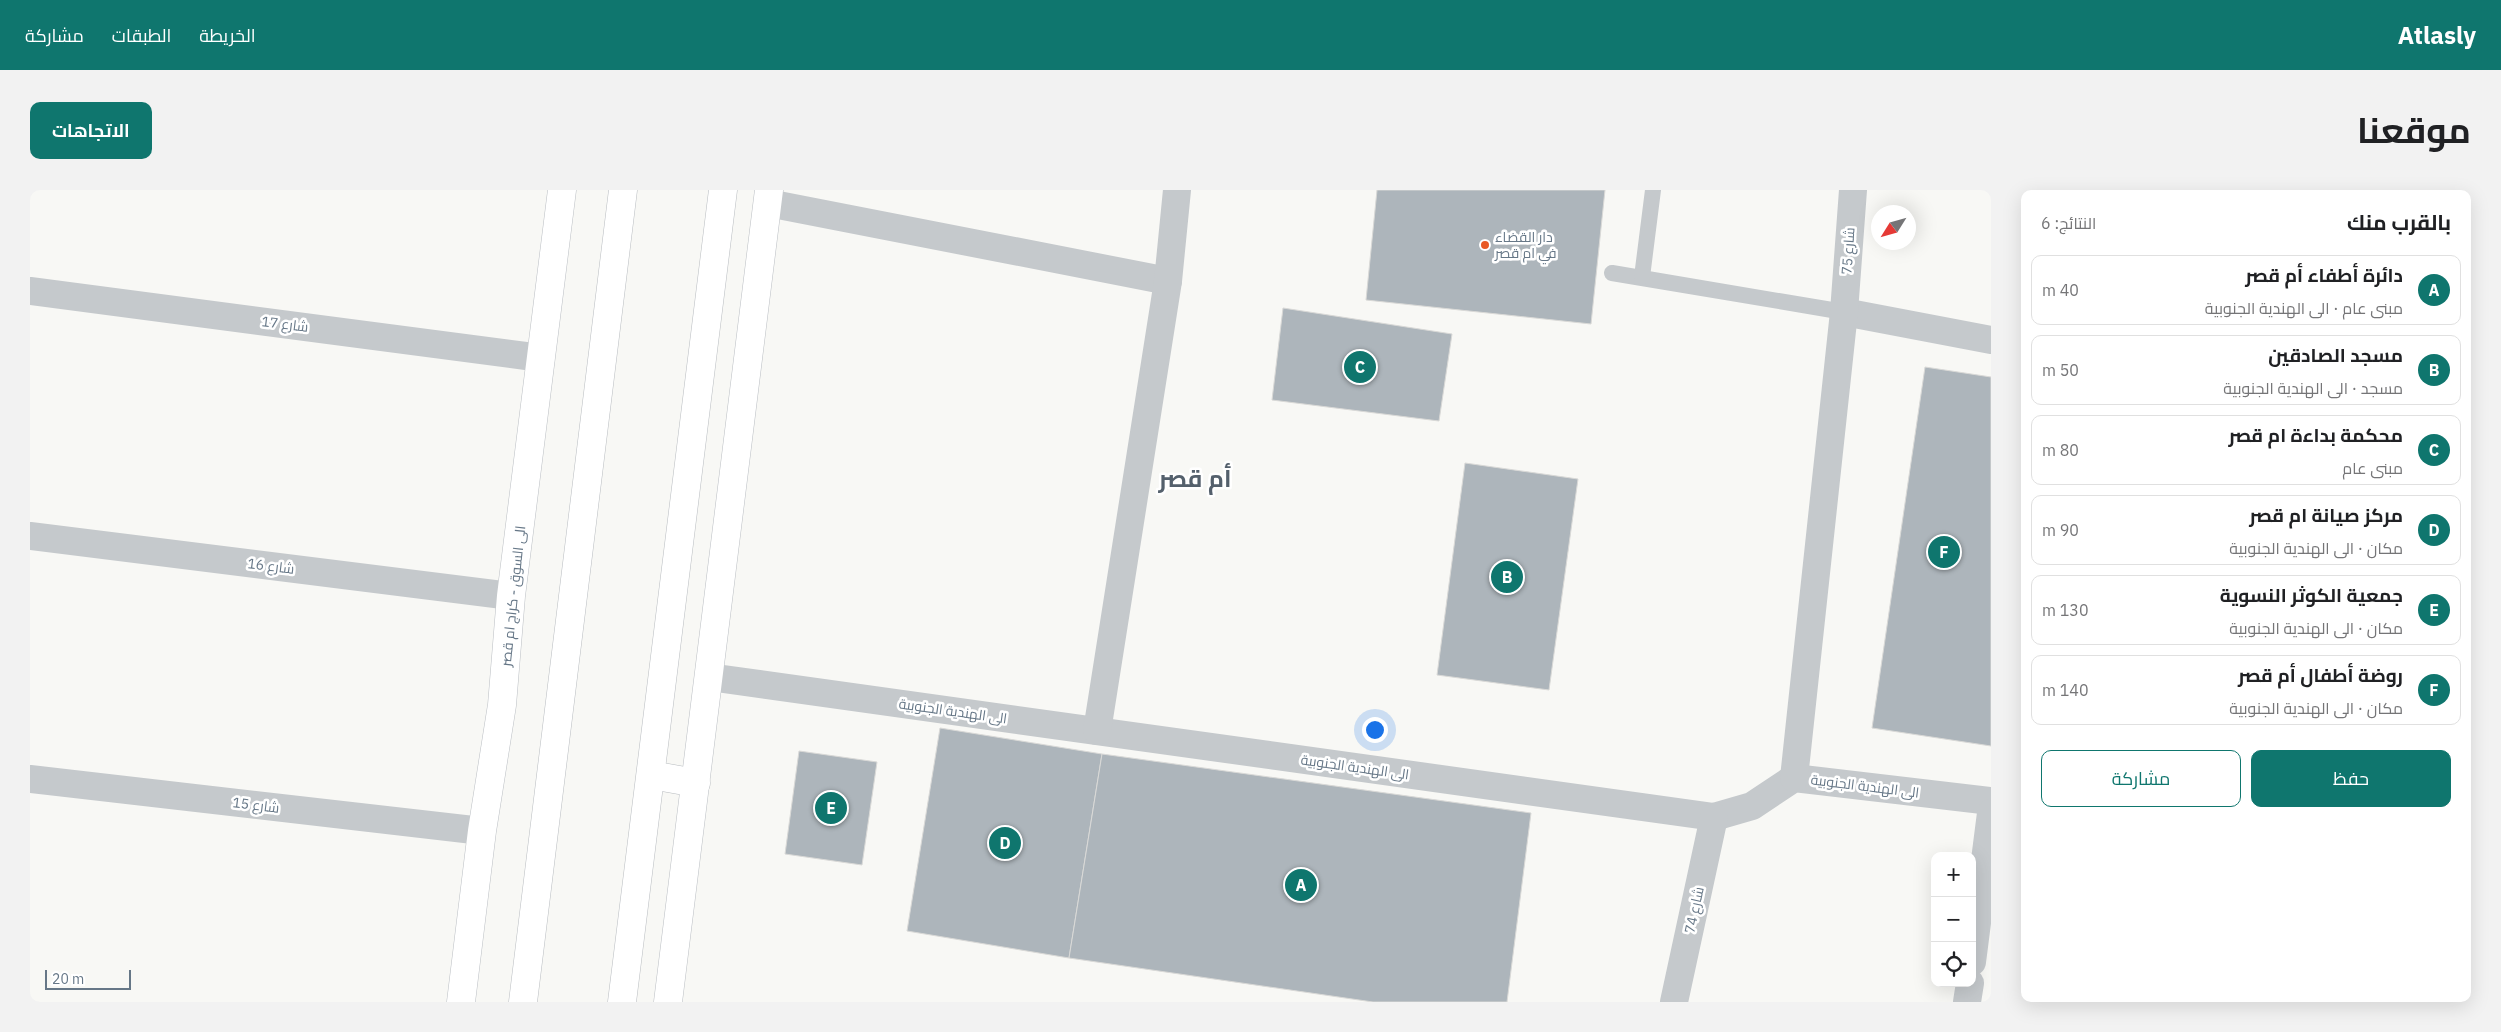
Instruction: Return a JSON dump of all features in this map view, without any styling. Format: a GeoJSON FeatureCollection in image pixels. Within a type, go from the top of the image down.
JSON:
{"type":"FeatureCollection","features":[{"type":"Feature","properties":{"kind":"main road","name":"الى السوق - كراج ام قصر"},"geometry":{"type":"LineString","coordinates":[[461,1002],[482,831],[502,705],[511,596],[562,190]]}},
{"type":"Feature","properties":{"kind":"main road"},"geometry":{"type":"LineString","coordinates":[[523,1002],[623,190]]}},
{"type":"Feature","properties":{"kind":"main road"},"geometry":{"type":"LineString","coordinates":[[622,1002],[723,190]]}},
{"type":"Feature","properties":{"kind":"main road"},"geometry":{"type":"LineString","coordinates":[[668,1002],[768,197]]}},
{"type":"Feature","properties":{"kind":"main road"},"geometry":{"type":"LineString","coordinates":[[651,776],[696,783]]}},
{"type":"Feature","properties":{"kind":"street"},"geometry":{"type":"LineString","coordinates":[[1097,731],[1168,281],[1177,190]]}},
{"type":"Feature","properties":{"kind":"street","name":"شارع 75"},"geometry":{"type":"LineString","coordinates":[[1794,778],[1844,312],[1853,190]]}},
{"type":"Feature","properties":{"kind":"street"},"geometry":{"type":"LineString","coordinates":[[768,197],[1168,281]]}},
{"type":"Feature","properties":{"kind":"street","name":"شارع 17"},"geometry":{"type":"LineString","coordinates":[[30,291],[541,358]]}},
{"type":"Feature","properties":{"kind":"street"},"geometry":{"type":"LineString","coordinates":[[1844,312],[1991,340]]}},
{"type":"Feature","properties":{"kind":"street","name":"شارع 16"},"geometry":{"type":"LineString","coordinates":[[30,536],[511,596]]}},
{"type":"Feature","properties":{"kind":"street","name":"الى الهندية الجنوبية"},"geometry":{"type":"LineString","coordinates":[[710,676],[1714,817],[1752,806],[1794,778],[1991,801]]}},
{"type":"Feature","properties":{"kind":"street","name":"شارع 15"},"geometry":{"type":"LineString","coordinates":[[30,779],[482,831]]}},
{"type":"Feature","properties":{"kind":"street"},"geometry":{"type":"LineString","coordinates":[[1975,942],[1991,813]]}},
{"type":"Feature","properties":{"kind":"street","name":"شارع 74"},"geometry":{"type":"LineString","coordinates":[[1674,1002],[1714,817]]}},
{"type":"Feature","properties":{"kind":"street"},"geometry":{"type":"LineString","coordinates":[[1967,1002],[1969,987]]}},
{"type":"Feature","properties":{"kind":"lane"},"geometry":{"type":"LineString","coordinates":[[1642,278],[1653,190]]}},
{"type":"Feature","properties":{"kind":"lane"},"geometry":{"type":"LineString","coordinates":[[1612,273],[1844,312]]}},
{"type":"Feature","properties":{"kind":"building","name":"دار القضاء في ام قصر"},"geometry":{"type":"Polygon","coordinates":[[[1377,190],[1605,190],[1591,324],[1366,300],[1377,190]]]}},
{"type":"Feature","properties":{"kind":"building"},"geometry":{"type":"Polygon","coordinates":[[[1283,308],[1452,334],[1439,421],[1272,400],[1283,308]]]}},
{"type":"Feature","properties":{"kind":"building"},"geometry":{"type":"Polygon","coordinates":[[[1925,367],[1991,377],[1991,746],[1872,728],[1925,367]]]}},
{"type":"Feature","properties":{"kind":"building"},"geometry":{"type":"Polygon","coordinates":[[[1465,463],[1578,479],[1549,690],[1437,675],[1465,463]]]}},
{"type":"Feature","properties":{"kind":"building"},"geometry":{"type":"Polygon","coordinates":[[[940,728],[1102,754],[1069,958],[907,931],[940,728]]]}},
{"type":"Feature","properties":{"kind":"building"},"geometry":{"type":"Polygon","coordinates":[[[799,751],[877,762],[862,865],[785,854],[799,751]]]}},
{"type":"Feature","properties":{"kind":"building"},"geometry":{"type":"Polygon","coordinates":[[[1102,754],[1531,813],[1507,1002],[1373,1002],[1069,958],[1102,754]]]}},
{"type":"Feature","properties":{"kind":"place","name":"دار القضاء في ام قصر"},"geometry":{"type":"Point","coordinates":[1485,245]}},
{"type":"Feature","properties":{"kind":"place","name":"محكمة بداءة ام قصر"},"geometry":{"type":"Point","coordinates":[1360,367]}},
{"type":"Feature","properties":{"kind":"place","name":"روضة أطفال أم قصر"},"geometry":{"type":"Point","coordinates":[1944,552]}},
{"type":"Feature","properties":{"kind":"place","name":"مسجد الصادقين"},"geometry":{"type":"Point","coordinates":[1507,577]}},
{"type":"Feature","properties":{"kind":"place","name":"جمعية الكوثر النسوية"},"geometry":{"type":"Point","coordinates":[831,808]}},
{"type":"Feature","properties":{"kind":"place","name":"مركز صيانة ام قصر"},"geometry":{"type":"Point","coordinates":[1005,843]}},
{"type":"Feature","properties":{"kind":"place","name":"دائرة أطفاء أم قصر"},"geometry":{"type":"Point","coordinates":[1301,885]}},
{"type":"Feature","properties":{"kind":"district","name":"أم قصر"},"geometry":{"type":"Point","coordinates":[1195,479]}}]}
